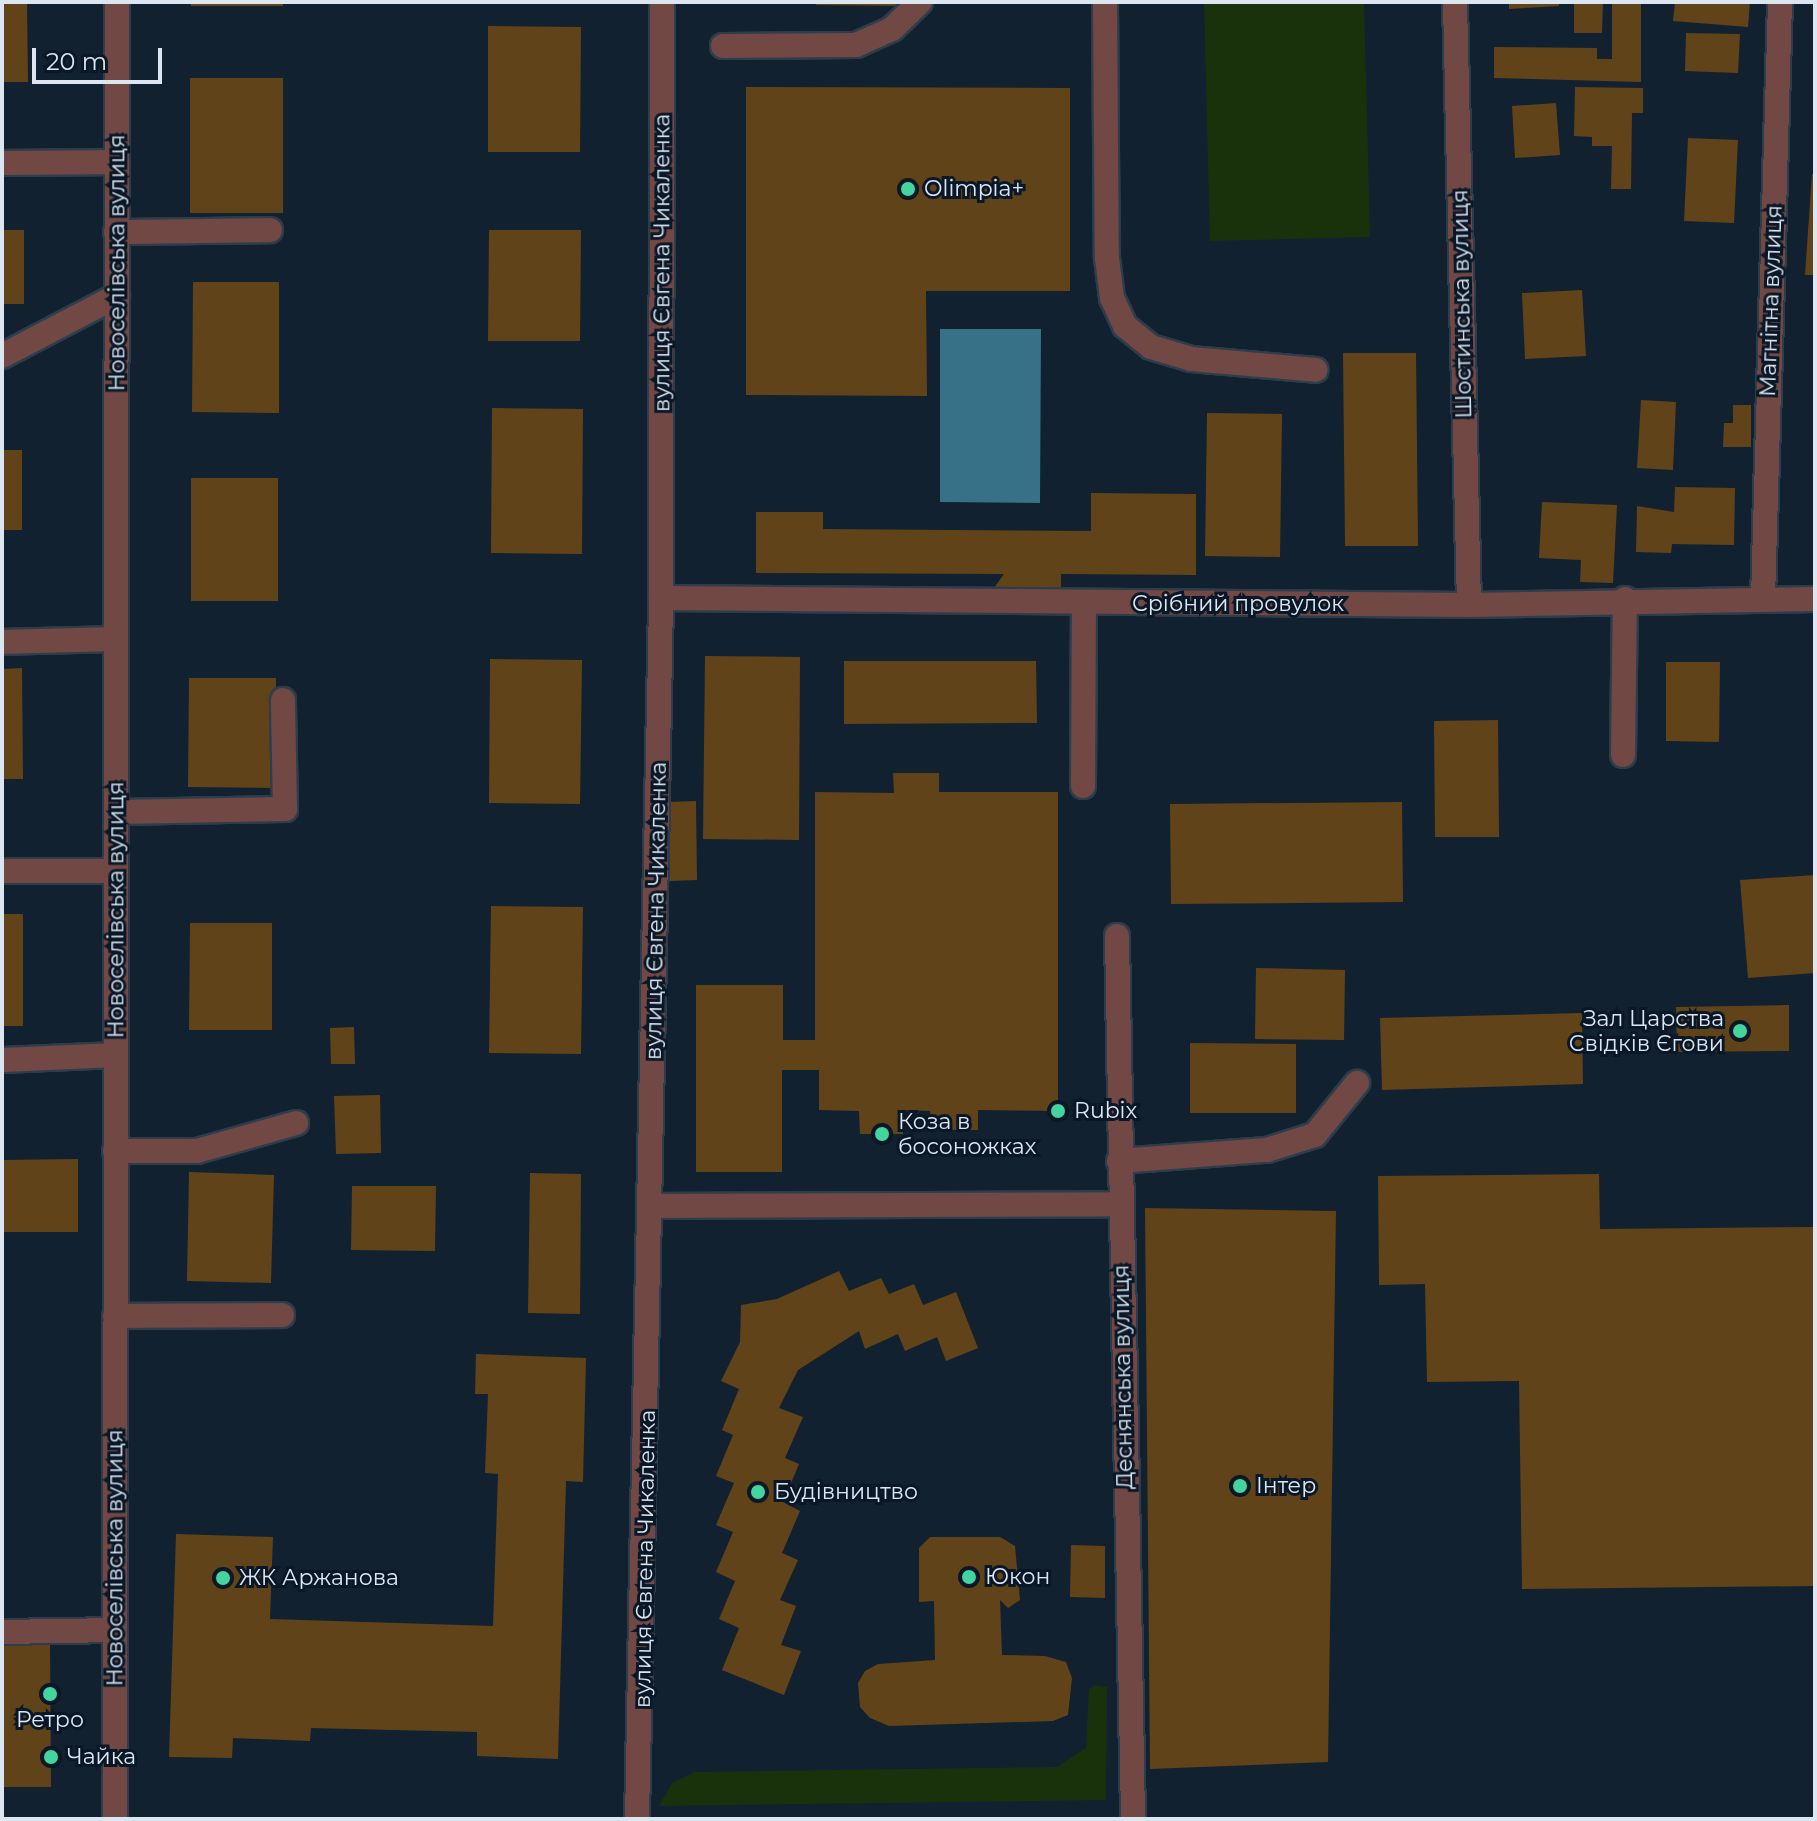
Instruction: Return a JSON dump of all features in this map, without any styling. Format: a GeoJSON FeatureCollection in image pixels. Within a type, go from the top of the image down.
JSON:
{"type":"FeatureCollection","features":[{"type":"Feature","properties":{"kind":"street","name":"Новоселівська вулиця"},"geometry":{"type":"LineString","coordinates":[[115,1819],[117,2]]}},
{"type":"Feature","properties":{"kind":"street","name":"вулиця Євгена Чикаленка"},"geometry":{"type":"LineString","coordinates":[[637,1819],[661,598],[662,2]]}},
{"type":"Feature","properties":{"kind":"street"},"geometry":{"type":"LineString","coordinates":[[723,46],[856,45],[892,29],[920,2]]}},
{"type":"Feature","properties":{"kind":"street"},"geometry":{"type":"LineString","coordinates":[[1105,2],[1107,258],[1112,298],[1125,326],[1151,347],[1191,359],[1316,370]]}},
{"type":"Feature","properties":{"kind":"street","name":"Шостинська вулиця"},"geometry":{"type":"LineString","coordinates":[[1455,2],[1469,605]]}},
{"type":"Feature","properties":{"kind":"street","name":"Магнітна вулиця"},"geometry":{"type":"LineString","coordinates":[[1763,599],[1780,2]]}},
{"type":"Feature","properties":{"kind":"street"},"geometry":{"type":"LineString","coordinates":[[2,163],[117,162]]}},
{"type":"Feature","properties":{"kind":"street"},"geometry":{"type":"LineString","coordinates":[[116,232],[270,230]]}},
{"type":"Feature","properties":{"kind":"street"},"geometry":{"type":"LineString","coordinates":[[2,356],[117,296]]}},
{"type":"Feature","properties":{"kind":"street","name":"Срібний провулок"},"geometry":{"type":"LineString","coordinates":[[661,598],[1469,605],[1625,599],[1815,599]]}},
{"type":"Feature","properties":{"kind":"street"},"geometry":{"type":"LineString","coordinates":[[1623,755],[1625,599]]}},
{"type":"Feature","properties":{"kind":"street"},"geometry":{"type":"LineString","coordinates":[[1083,786],[1084,603]]}},
{"type":"Feature","properties":{"kind":"street"},"geometry":{"type":"LineString","coordinates":[[2,642],[115,639]]}},
{"type":"Feature","properties":{"kind":"street"},"geometry":{"type":"LineString","coordinates":[[116,812],[285,809],[283,700]]}},
{"type":"Feature","properties":{"kind":"street"},"geometry":{"type":"LineString","coordinates":[[2,871],[115,871]]}},
{"type":"Feature","properties":{"kind":"street","name":"Деснянська вулиця"},"geometry":{"type":"LineString","coordinates":[[1117,936],[1133,1819]]}},
{"type":"Feature","properties":{"kind":"street"},"geometry":{"type":"LineString","coordinates":[[2,1060],[115,1055]]}},
{"type":"Feature","properties":{"kind":"street"},"geometry":{"type":"LineString","coordinates":[[1119,1161],[1279,1147],[1315,1135],[1357,1083]]}},
{"type":"Feature","properties":{"kind":"street"},"geometry":{"type":"LineString","coordinates":[[115,1151],[197,1151],[296,1123]]}},
{"type":"Feature","properties":{"kind":"street"},"geometry":{"type":"LineString","coordinates":[[650,1206],[1120,1204]]}},
{"type":"Feature","properties":{"kind":"street"},"geometry":{"type":"LineString","coordinates":[[115,1316],[282,1315]]}},
{"type":"Feature","properties":{"kind":"street"},"geometry":{"type":"LineString","coordinates":[[2,1632],[114,1630]]}},
{"type":"Feature","properties":{"kind":"green space"},"geometry":{"type":"Polygon","coordinates":[[[1204,2],[1364,2],[1370,237],[1210,241],[1204,2]]]}},
{"type":"Feature","properties":{"kind":"green space"},"geometry":{"type":"Polygon","coordinates":[[[1095,1685],[1107,1687],[1106,1800],[659,1806],[672,1783],[695,1772],[1057,1767],[1086,1748],[1089,1689],[1095,1685]]]}},
{"type":"Feature","properties":{"kind":"water"},"geometry":{"type":"Polygon","coordinates":[[[940,329],[1041,329],[1040,503],[940,502],[940,329]]]}},
{"type":"Feature","properties":{"kind":"building"},"geometry":{"type":"Polygon","coordinates":[[[2,2],[27,2],[28,82],[2,82],[2,2]]]}},
{"type":"Feature","properties":{"kind":"building"},"geometry":{"type":"Polygon","coordinates":[[[191,2],[283,2],[283,6],[191,6],[191,2]]]}},
{"type":"Feature","properties":{"kind":"building"},"geometry":{"type":"Polygon","coordinates":[[[816,2],[900,2],[900,6],[816,5],[816,2]]]}},
{"type":"Feature","properties":{"kind":"building"},"geometry":{"type":"Polygon","coordinates":[[[1509,2],[1559,2],[1559,6],[1509,9],[1509,2]]]}},
{"type":"Feature","properties":{"kind":"building"},"geometry":{"type":"Polygon","coordinates":[[[1574,2],[1603,2],[1602,33],[1574,33],[1574,2]]]}},
{"type":"Feature","properties":{"kind":"building"},"geometry":{"type":"Polygon","coordinates":[[[1612,2],[1641,2],[1641,82],[1494,78],[1494,47],[1597,48],[1597,59],[1612,59],[1612,2]]]}},
{"type":"Feature","properties":{"kind":"building"},"geometry":{"type":"Polygon","coordinates":[[[1675,2],[1750,2],[1748,27],[1673,21],[1675,2]]]}},
{"type":"Feature","properties":{"kind":"building"},"geometry":{"type":"Polygon","coordinates":[[[488,26],[581,27],[580,152],[488,152],[488,26]]]}},
{"type":"Feature","properties":{"kind":"building"},"geometry":{"type":"Polygon","coordinates":[[[1686,33],[1740,34],[1738,73],[1685,71],[1686,33]]]}},
{"type":"Feature","properties":{"kind":"building"},"geometry":{"type":"Polygon","coordinates":[[[190,78],[283,78],[283,213],[190,213],[190,78]]]}},
{"type":"Feature","properties":{"kind":"building","name":"Olimpia+"},"geometry":{"type":"Polygon","coordinates":[[[746,87],[1070,88],[1070,291],[926,291],[927,396],[746,395],[746,87]]]}},
{"type":"Feature","properties":{"kind":"building"},"geometry":{"type":"Polygon","coordinates":[[[1575,87],[1643,88],[1643,113],[1632,113],[1631,189],[1611,189],[1612,146],[1592,146],[1592,137],[1574,136],[1575,87]]]}},
{"type":"Feature","properties":{"kind":"building"},"geometry":{"type":"Polygon","coordinates":[[[1556,103],[1560,155],[1515,158],[1512,106],[1556,103]]]}},
{"type":"Feature","properties":{"kind":"building"},"geometry":{"type":"Polygon","coordinates":[[[1688,138],[1738,140],[1734,223],[1684,221],[1688,138]]]}},
{"type":"Feature","properties":{"kind":"building"},"geometry":{"type":"Polygon","coordinates":[[[1812,174],[1815,174],[1815,275],[1805,275],[1812,174]]]}},
{"type":"Feature","properties":{"kind":"building"},"geometry":{"type":"Polygon","coordinates":[[[2,230],[24,230],[24,304],[2,304],[2,230]]]}},
{"type":"Feature","properties":{"kind":"building"},"geometry":{"type":"Polygon","coordinates":[[[489,230],[581,230],[580,341],[488,341],[489,230]]]}},
{"type":"Feature","properties":{"kind":"building"},"geometry":{"type":"Polygon","coordinates":[[[193,282],[279,282],[279,413],[192,412],[193,282]]]}},
{"type":"Feature","properties":{"kind":"building"},"geometry":{"type":"Polygon","coordinates":[[[1582,290],[1586,356],[1525,359],[1522,293],[1582,290]]]}},
{"type":"Feature","properties":{"kind":"building"},"geometry":{"type":"Polygon","coordinates":[[[1343,353],[1416,353],[1418,546],[1345,546],[1343,353]]]}},
{"type":"Feature","properties":{"kind":"building"},"geometry":{"type":"Polygon","coordinates":[[[1641,400],[1676,402],[1673,470],[1637,468],[1641,400]]]}},
{"type":"Feature","properties":{"kind":"building"},"geometry":{"type":"Polygon","coordinates":[[[1733,405],[1751,405],[1751,447],[1723,447],[1724,423],[1733,423],[1733,405]]]}},
{"type":"Feature","properties":{"kind":"building"},"geometry":{"type":"Polygon","coordinates":[[[492,408],[583,409],[582,554],[491,553],[492,408]]]}},
{"type":"Feature","properties":{"kind":"building"},"geometry":{"type":"Polygon","coordinates":[[[1207,413],[1282,414],[1280,557],[1205,556],[1207,413]]]}},
{"type":"Feature","properties":{"kind":"building"},"geometry":{"type":"Polygon","coordinates":[[[2,450],[22,450],[22,530],[2,530],[2,450]]]}},
{"type":"Feature","properties":{"kind":"building"},"geometry":{"type":"Polygon","coordinates":[[[191,478],[278,478],[278,601],[191,601],[191,478]]]}},
{"type":"Feature","properties":{"kind":"building"},"geometry":{"type":"Polygon","coordinates":[[[1675,487],[1735,488],[1734,545],[1672,544],[1671,553],[1636,552],[1637,506],[1674,512],[1675,487]]]}},
{"type":"Feature","properties":{"kind":"building"},"geometry":{"type":"Polygon","coordinates":[[[1091,493],[1196,494],[1196,575],[1061,574],[1061,590],[991,592],[1004,574],[756,573],[756,512],[823,512],[823,529],[1091,531],[1091,493]]]}},
{"type":"Feature","properties":{"kind":"building"},"geometry":{"type":"Polygon","coordinates":[[[1542,502],[1617,505],[1613,583],[1580,582],[1581,560],[1539,558],[1542,502]]]}},
{"type":"Feature","properties":{"kind":"building"},"geometry":{"type":"Polygon","coordinates":[[[705,656],[800,657],[799,840],[703,839],[705,656]]]}},
{"type":"Feature","properties":{"kind":"building"},"geometry":{"type":"Polygon","coordinates":[[[490,659],[582,660],[580,804],[489,803],[490,659]]]}},
{"type":"Feature","properties":{"kind":"building"},"geometry":{"type":"Polygon","coordinates":[[[844,661],[1036,661],[1037,723],[844,724],[844,661]]]}},
{"type":"Feature","properties":{"kind":"building"},"geometry":{"type":"Polygon","coordinates":[[[1666,662],[1720,662],[1719,742],[1666,741],[1666,662]]]}},
{"type":"Feature","properties":{"kind":"building"},"geometry":{"type":"Polygon","coordinates":[[[22,668],[23,779],[2,779],[2,669],[22,668]]]}},
{"type":"Feature","properties":{"kind":"building"},"geometry":{"type":"Polygon","coordinates":[[[189,678],[276,678],[276,788],[188,787],[189,678]]]}},
{"type":"Feature","properties":{"kind":"building"},"geometry":{"type":"Polygon","coordinates":[[[1498,720],[1499,837],[1435,837],[1434,721],[1498,720]]]}},
{"type":"Feature","properties":{"kind":"building"},"geometry":{"type":"Polygon","coordinates":[[[893,773],[939,773],[939,792],[1058,792],[1058,1111],[978,1110],[978,1130],[930,1130],[930,1111],[903,1110],[903,1134],[860,1134],[859,1111],[819,1110],[819,1070],[782,1070],[782,1172],[696,1172],[696,985],[783,985],[783,1040],[815,1040],[815,792],[894,793],[893,773]]]}},
{"type":"Feature","properties":{"kind":"building"},"geometry":{"type":"Polygon","coordinates":[[[696,801],[697,880],[670,881],[668,802],[696,801]]]}},
{"type":"Feature","properties":{"kind":"building"},"geometry":{"type":"Polygon","coordinates":[[[1402,802],[1403,902],[1171,904],[1170,804],[1402,802]]]}},
{"type":"Feature","properties":{"kind":"building"},"geometry":{"type":"Polygon","coordinates":[[[1815,875],[1815,973],[1748,978],[1740,880],[1815,875]]]}},
{"type":"Feature","properties":{"kind":"building"},"geometry":{"type":"Polygon","coordinates":[[[491,906],[583,907],[581,1054],[489,1053],[491,906]]]}},
{"type":"Feature","properties":{"kind":"building"},"geometry":{"type":"Polygon","coordinates":[[[2,914],[23,914],[23,1026],[2,1026],[2,914]]]}},
{"type":"Feature","properties":{"kind":"building"},"geometry":{"type":"Polygon","coordinates":[[[190,923],[272,923],[272,1030],[189,1030],[190,923]]]}},
{"type":"Feature","properties":{"kind":"building"},"geometry":{"type":"Polygon","coordinates":[[[1256,968],[1345,970],[1344,1040],[1255,1039],[1256,968]]]}},
{"type":"Feature","properties":{"kind":"building"},"geometry":{"type":"Polygon","coordinates":[[[1789,1005],[1789,1051],[1677,1052],[1676,1007],[1789,1005]]]}},
{"type":"Feature","properties":{"kind":"building"},"geometry":{"type":"Polygon","coordinates":[[[1582,1013],[1583,1084],[1382,1090],[1380,1018],[1582,1013]]]}},
{"type":"Feature","properties":{"kind":"building"},"geometry":{"type":"Polygon","coordinates":[[[354,1027],[355,1064],[331,1064],[330,1028],[354,1027]]]}},
{"type":"Feature","properties":{"kind":"building"},"geometry":{"type":"Polygon","coordinates":[[[1190,1043],[1296,1044],[1296,1113],[1190,1113],[1190,1043]]]}},
{"type":"Feature","properties":{"kind":"building"},"geometry":{"type":"Polygon","coordinates":[[[380,1095],[381,1153],[336,1154],[334,1096],[380,1095]]]}},
{"type":"Feature","properties":{"kind":"building"},"geometry":{"type":"Polygon","coordinates":[[[78,1159],[78,1232],[2,1232],[2,1160],[78,1159]]]}},
{"type":"Feature","properties":{"kind":"building"},"geometry":{"type":"Polygon","coordinates":[[[189,1172],[274,1175],[271,1283],[187,1281],[189,1172]]]}},
{"type":"Feature","properties":{"kind":"building"},"geometry":{"type":"Polygon","coordinates":[[[530,1173],[581,1174],[580,1314],[528,1313],[530,1173]]]}},
{"type":"Feature","properties":{"kind":"building"},"geometry":{"type":"Polygon","coordinates":[[[1599,1174],[1600,1229],[1815,1227],[1815,1586],[1522,1589],[1519,1381],[1427,1382],[1425,1284],[1379,1285],[1378,1176],[1599,1174]]]}},
{"type":"Feature","properties":{"kind":"building"},"geometry":{"type":"Polygon","coordinates":[[[352,1186],[436,1186],[435,1251],[351,1250],[352,1186]]]}},
{"type":"Feature","properties":{"kind":"building","name":"Інтер"},"geometry":{"type":"Polygon","coordinates":[[[1145,1208],[1336,1211],[1328,1762],[1150,1769],[1145,1208]]]}},
{"type":"Feature","properties":{"kind":"building","name":"Будівництво"},"geometry":{"type":"Polygon","coordinates":[[[839,1271],[849,1291],[881,1278],[889,1294],[914,1284],[923,1305],[956,1292],[978,1348],[946,1361],[937,1337],[905,1351],[898,1334],[865,1349],[859,1331],[798,1370],[779,1408],[803,1417],[785,1458],[799,1464],[783,1502],[800,1511],[782,1553],[798,1560],[780,1600],[796,1606],[781,1645],[801,1651],[784,1695],[722,1670],[739,1628],[719,1619],[735,1581],[716,1572],[733,1532],[716,1525],[734,1483],[716,1476],[733,1435],[722,1430],[739,1389],[721,1381],[740,1342],[741,1305],[777,1299],[839,1271]]]}},
{"type":"Feature","properties":{"kind":"building","name":"ЖК Аржанова"},"geometry":{"type":"Polygon","coordinates":[[[476,1354],[586,1358],[583,1482],[566,1481],[558,1759],[477,1756],[477,1732],[311,1728],[310,1741],[233,1738],[232,1758],[169,1757],[176,1534],[273,1537],[270,1619],[493,1626],[498,1474],[485,1473],[488,1394],[475,1394],[476,1354]]]}},
{"type":"Feature","properties":{"kind":"building"},"geometry":{"type":"Polygon","coordinates":[[[930,1537],[1000,1537],[1015,1546],[1020,1600],[1008,1608],[1000,1600],[1002,1655],[1045,1656],[1066,1662],[1072,1678],[1068,1715],[1053,1721],[889,1726],[870,1718],[860,1707],[858,1683],[865,1671],[878,1664],[935,1660],[934,1601],[919,1602],[919,1548],[930,1537]]]}},
{"type":"Feature","properties":{"kind":"building"},"geometry":{"type":"Polygon","coordinates":[[[1071,1545],[1105,1546],[1105,1598],[1070,1597],[1071,1545]]]}},
{"type":"Feature","properties":{"kind":"building"},"geometry":{"type":"Polygon","coordinates":[[[50,1643],[51,1787],[2,1787],[2,1644],[50,1643]]]}},
{"type":"Feature","properties":{"kind":"place","name":"Olimpia+"},"geometry":{"type":"Point","coordinates":[908,189]}},
{"type":"Feature","properties":{"kind":"place","name":"Зал Царства Свідків Єгови"},"geometry":{"type":"Point","coordinates":[1740,1031]}},
{"type":"Feature","properties":{"kind":"place","name":"Rubix"},"geometry":{"type":"Point","coordinates":[1058,1111]}},
{"type":"Feature","properties":{"kind":"place","name":"Коза в босоножках"},"geometry":{"type":"Point","coordinates":[882,1134]}},
{"type":"Feature","properties":{"kind":"place","name":"Інтер"},"geometry":{"type":"Point","coordinates":[1240,1486]}},
{"type":"Feature","properties":{"kind":"place","name":"Будівництво"},"geometry":{"type":"Point","coordinates":[758,1492]}},
{"type":"Feature","properties":{"kind":"place","name":"Юкон"},"geometry":{"type":"Point","coordinates":[969,1577]}},
{"type":"Feature","properties":{"kind":"place","name":"ЖК Аржанова"},"geometry":{"type":"Point","coordinates":[223,1578]}},
{"type":"Feature","properties":{"kind":"place","name":"Ретро"},"geometry":{"type":"Point","coordinates":[50,1694]}},
{"type":"Feature","properties":{"kind":"place","name":"Чайка"},"geometry":{"type":"Point","coordinates":[51,1757]}}]}
